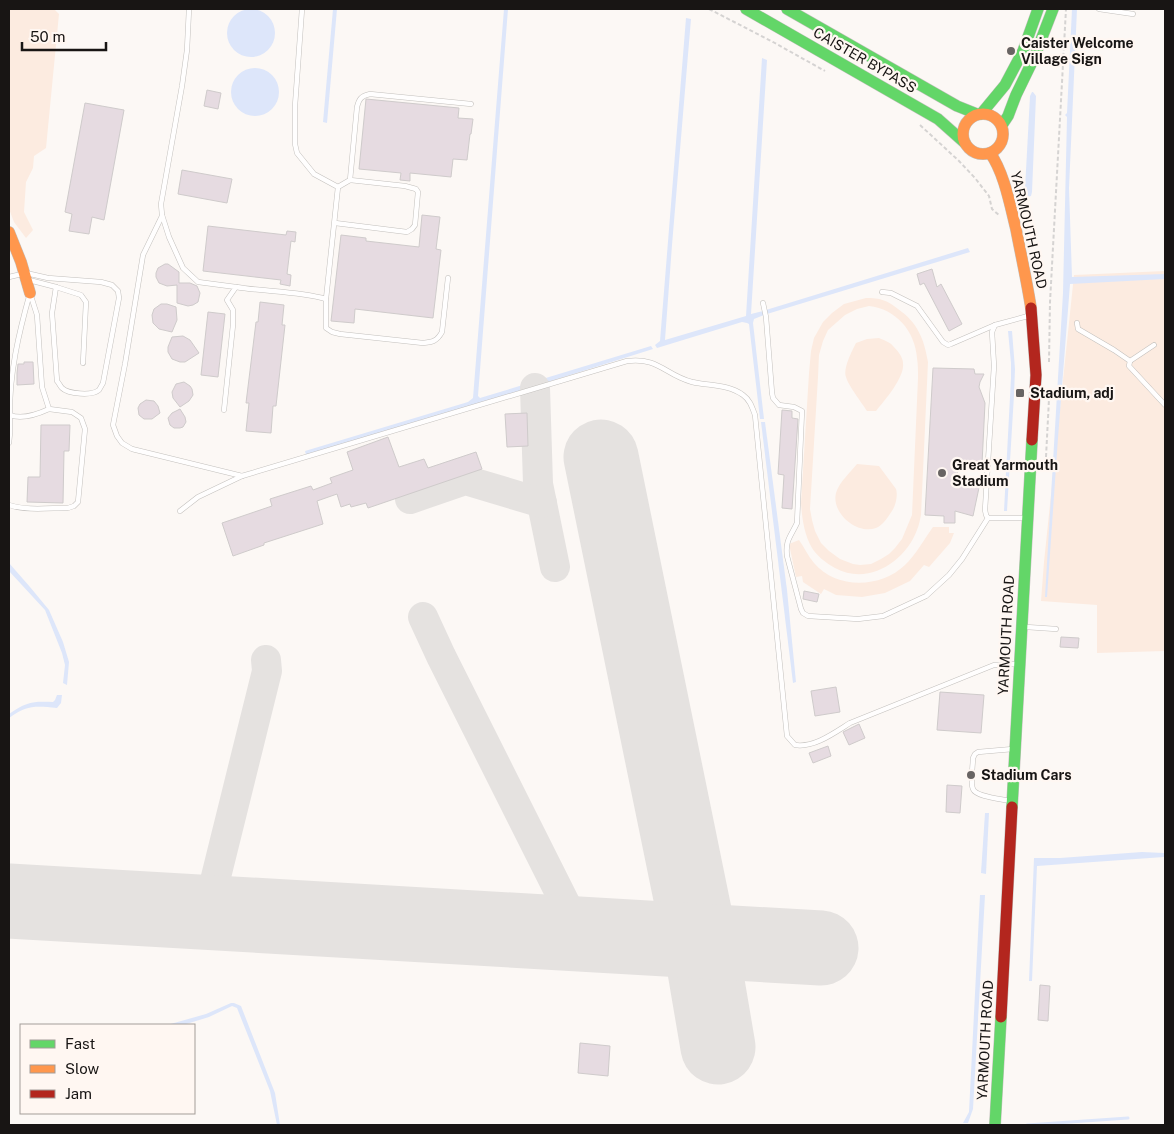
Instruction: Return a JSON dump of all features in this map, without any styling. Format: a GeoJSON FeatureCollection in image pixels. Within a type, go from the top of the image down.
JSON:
{"type":"FeatureCollection","features":[{"type":"Feature","properties":{"kind":"main road","name":"CAISTER BYPASS"},"geometry":{"type":"LineString","coordinates":[[746,9],[938,120],[965,143]]}},
{"type":"Feature","properties":{"kind":"main road","name":"CAISTER BYPASS"},"geometry":{"type":"LineString","coordinates":[[787,9],[957,106],[979,114]]}},
{"type":"Feature","properties":{"kind":"main road"},"geometry":{"type":"LineString","coordinates":[[979,114],[993,116],[1002,125],[1004,135],[1002,141],[990,153],[978,154],[972,151],[965,143],[964,128],[967,122],[979,114],[1005,85],[1023,51],[1038,9]]}},
{"type":"Feature","properties":{"kind":"main road"},"geometry":{"type":"LineString","coordinates":[[1002,125],[1008,116],[1034,58],[1053,9]]}},
{"type":"Feature","properties":{"kind":"main road","name":"YARMOUTH ROAD"},"geometry":{"type":"LineString","coordinates":[[990,153],[996,161],[1003,180],[1026,277],[1032,316],[1036,375],[995,1125]]}},
{"type":"Feature","properties":{"kind":"main road"},"geometry":{"type":"LineString","coordinates":[[9,232],[20,256],[30,293]]}},
{"type":"Feature","properties":{"kind":"lane"},"geometry":{"type":"LineString","coordinates":[[189,9],[187,50],[182,86],[161,204],[162,215],[169,237],[183,268],[198,282],[312,295],[326,299]]}},
{"type":"Feature","properties":{"kind":"lane"},"geometry":{"type":"LineString","coordinates":[[302,9],[295,106],[295,144],[297,153],[314,174],[338,188]]}},
{"type":"Feature","properties":{"kind":"lane"},"geometry":{"type":"LineString","coordinates":[[1099,9],[1133,14]]}},
{"type":"Feature","properties":{"kind":"lane"},"geometry":{"type":"LineString","coordinates":[[350,180],[357,107],[359,99],[363,96],[370,94],[471,104]]}},
{"type":"Feature","properties":{"kind":"lane"},"geometry":{"type":"LineString","coordinates":[[335,223],[407,232],[415,224],[418,192],[416,189],[405,186],[350,180],[338,188]]}},
{"type":"Feature","properties":{"kind":"lane"},"geometry":{"type":"LineString","coordinates":[[338,188],[326,299],[326,328],[340,334],[424,343],[432,342],[438,339],[442,332],[448,278]]}},
{"type":"Feature","properties":{"kind":"lane"},"geometry":{"type":"LineString","coordinates":[[162,215],[143,255],[114,426],[117,436],[132,449],[242,476]]}},
{"type":"Feature","properties":{"kind":"lane"},"geometry":{"type":"LineString","coordinates":[[10,276],[101,282],[112,285],[118,291],[119,298],[103,383],[99,390],[92,393],[85,394],[66,391],[62,389],[57,381],[52,313],[56,287]]}},
{"type":"Feature","properties":{"kind":"lane"},"geometry":{"type":"LineString","coordinates":[[26,276],[81,295],[86,302],[83,363]]}},
{"type":"Feature","properties":{"kind":"lane"},"geometry":{"type":"LineString","coordinates":[[224,410],[233,325],[233,310],[228,300],[236,287]]}},
{"type":"Feature","properties":{"kind":"lane"},"geometry":{"type":"LineString","coordinates":[[882,292],[904,298],[917,306],[943,342],[948,345],[995,325],[1032,316]]}},
{"type":"Feature","properties":{"kind":"lane"},"geometry":{"type":"LineString","coordinates":[[30,293],[37,315],[42,386],[49,409]]}},
{"type":"Feature","properties":{"kind":"lane"},"geometry":{"type":"LineString","coordinates":[[9,443],[10,387],[30,293]]}},
{"type":"Feature","properties":{"kind":"lane"},"geometry":{"type":"LineString","coordinates":[[763,303],[766,317],[773,398],[779,405],[794,406],[802,411],[797,523],[790,535],[786,548],[798,601],[803,613],[812,616],[858,619],[883,616],[926,596],[962,560],[988,518]]}},
{"type":"Feature","properties":{"kind":"lane"},"geometry":{"type":"LineString","coordinates":[[1077,323],[1078,328],[1130,361]]}},
{"type":"Feature","properties":{"kind":"lane"},"geometry":{"type":"LineString","coordinates":[[988,518],[986,510],[994,366],[992,332],[995,325]]}},
{"type":"Feature","properties":{"kind":"lane"},"geometry":{"type":"LineString","coordinates":[[1130,361],[1154,345]]}},
{"type":"Feature","properties":{"kind":"lane"},"geometry":{"type":"LineString","coordinates":[[180,510],[198,497],[242,476],[627,361],[650,362],[691,382],[717,385],[733,390],[743,395],[751,404],[755,415],[787,736],[795,745],[802,746],[829,736],[850,723],[994,665],[1019,664]]}},
{"type":"Feature","properties":{"kind":"lane"},"geometry":{"type":"LineString","coordinates":[[1130,361],[1129,366],[1165,405]]}},
{"type":"Feature","properties":{"kind":"lane"},"geometry":{"type":"LineString","coordinates":[[9,505],[27,508],[68,508],[78,502],[85,429],[81,418],[72,412],[49,409],[38,414],[16,418],[10,415]]}},
{"type":"Feature","properties":{"kind":"lane"},"geometry":{"type":"LineString","coordinates":[[988,518],[1028,518]]}},
{"type":"Feature","properties":{"kind":"lane"},"geometry":{"type":"LineString","coordinates":[[1022,627],[1056,629]]}},
{"type":"Feature","properties":{"kind":"lane"},"geometry":{"type":"LineString","coordinates":[[1012,801],[981,795],[973,790],[973,758],[978,752],[1015,749]]}},
{"type":"Feature","properties":{"kind":"path"},"geometry":{"type":"LineString","coordinates":[[708,9],[832,74]]}},
{"type":"Feature","properties":{"kind":"path"},"geometry":{"type":"LineString","coordinates":[[916,121],[975,178],[989,196],[992,209],[1015,229]]}},
{"type":"Feature","properties":{"kind":"shaded area"},"geometry":{"type":"Polygon","coordinates":[[[9,9],[54,9],[59,14],[46,148],[34,156],[33,168],[26,182],[24,212],[33,230],[26,238],[14,222],[9,209],[9,9]]]}},
{"type":"Feature","properties":{"kind":"shaded area"},"geometry":{"type":"Polygon","coordinates":[[[1165,271],[1165,651],[1097,653],[1097,605],[1041,601],[1074,275],[1165,271]]]}},
{"type":"Feature","properties":{"kind":"shaded area"},"geometry":{"type":"Polygon","coordinates":[[[871,298],[883,300],[894,306],[911,320],[919,332],[928,362],[921,515],[918,526],[911,542],[894,561],[884,568],[860,574],[848,573],[835,568],[814,551],[805,532],[801,503],[811,351],[814,338],[823,322],[844,304],[871,298]],[[869,306],[845,315],[828,330],[819,355],[810,509],[812,520],[821,543],[829,551],[840,559],[860,565],[871,564],[889,554],[902,539],[912,515],[918,363],[908,330],[896,317],[879,308],[869,306]]]}},
{"type":"Feature","properties":{"kind":"shaded area"},"geometry":{"type":"Polygon","coordinates":[[[879,338],[890,343],[898,352],[903,361],[903,369],[894,388],[876,411],[867,411],[852,389],[845,373],[848,360],[856,343],[867,339],[879,338]]]}},
{"type":"Feature","properties":{"kind":"shaded area"},"geometry":{"type":"Polygon","coordinates":[[[857,464],[879,466],[896,489],[897,497],[893,509],[885,521],[876,528],[861,528],[854,525],[841,515],[837,508],[836,493],[842,481],[857,464]]]}},
{"type":"Feature","properties":{"kind":"shaded area"},"geometry":{"type":"Polygon","coordinates":[[[933,527],[949,527],[949,533],[954,533],[950,543],[929,567],[924,565],[910,581],[885,593],[862,597],[836,595],[824,589],[821,594],[803,582],[802,576],[796,577],[789,544],[799,540],[814,563],[824,572],[847,582],[872,582],[895,573],[905,565],[933,527]]]}},
{"type":"Feature","properties":{"kind":"water"},"geometry":{"type":"Polygon","coordinates":[[[251,9],[260,11],[268,16],[273,24],[275,33],[273,42],[268,50],[260,55],[251,57],[242,55],[234,50],[229,42],[227,33],[229,24],[234,16],[242,11],[251,9]]]}},
{"type":"Feature","properties":{"kind":"water"},"geometry":{"type":"Polygon","coordinates":[[[333,9],[337,9],[327,123],[323,122],[333,9]]]}},
{"type":"Feature","properties":{"kind":"water"},"geometry":{"type":"Polygon","coordinates":[[[504,9],[508,9],[478,396],[480,398],[651,346],[653,349],[306,455],[305,451],[468,402],[473,398],[504,9]]]}},
{"type":"Feature","properties":{"kind":"water"},"geometry":{"type":"Polygon","coordinates":[[[1072,9],[1077,9],[1069,188],[1072,277],[1165,274],[1165,279],[1070,284],[1047,597],[1045,597],[1063,293],[1067,117],[1065,115],[1067,113],[1072,9]]]}},
{"type":"Feature","properties":{"kind":"water"},"geometry":{"type":"Polygon","coordinates":[[[686,18],[691,19],[665,340],[746,316],[762,58],[767,60],[751,314],[763,311],[764,315],[754,319],[753,323],[764,419],[760,419],[749,324],[742,322],[657,348],[655,345],[660,341],[686,18]]]}},
{"type":"Feature","properties":{"kind":"water"},"geometry":{"type":"Polygon","coordinates":[[[255,68],[264,70],[272,75],[277,83],[279,92],[277,101],[272,109],[264,114],[255,116],[246,114],[238,109],[233,101],[231,92],[233,83],[238,75],[246,70],[255,68]]]}},
{"type":"Feature","properties":{"kind":"water"},"geometry":{"type":"Polygon","coordinates":[[[1032,92],[1036,96],[1032,192],[1031,196],[1027,197],[1025,189],[1030,96],[1032,92]]]}},
{"type":"Feature","properties":{"kind":"water"},"geometry":{"type":"Polygon","coordinates":[[[968,248],[970,252],[767,314],[766,310],[968,248]]]}},
{"type":"Feature","properties":{"kind":"water"},"geometry":{"type":"Polygon","coordinates":[[[1008,331],[1012,331],[1015,369],[1007,511],[1004,511],[1011,378],[1008,331]]]}},
{"type":"Feature","properties":{"kind":"water"},"geometry":{"type":"Polygon","coordinates":[[[761,422],[765,422],[787,590],[796,682],[793,683],[761,422]]]}},
{"type":"Feature","properties":{"kind":"water"},"geometry":{"type":"Polygon","coordinates":[[[9,563],[49,610],[63,642],[69,662],[67,685],[63,683],[65,665],[62,653],[45,610],[9,571],[9,563]]]}},
{"type":"Feature","properties":{"kind":"water"},"geometry":{"type":"Polygon","coordinates":[[[57,695],[62,695],[61,703],[57,708],[32,707],[9,718],[9,714],[20,707],[35,702],[53,702],[57,695]]]}},
{"type":"Feature","properties":{"kind":"water"},"geometry":{"type":"Polygon","coordinates":[[[985,813],[989,813],[986,874],[981,873],[985,813]]]}},
{"type":"Feature","properties":{"kind":"water"},"geometry":{"type":"Polygon","coordinates":[[[1142,852],[1164,853],[1164,857],[1037,866],[1032,981],[1029,981],[1034,858],[1142,852]]]}},
{"type":"Feature","properties":{"kind":"water"},"geometry":{"type":"Polygon","coordinates":[[[980,895],[985,895],[973,1109],[968,1123],[963,1123],[969,1112],[980,895]]]}},
{"type":"Feature","properties":{"kind":"water"},"geometry":{"type":"Polygon","coordinates":[[[231,1003],[241,1006],[275,1093],[280,1125],[277,1125],[270,1091],[237,1008],[232,1006],[209,1017],[186,1024],[171,1024],[206,1014],[231,1003]]]}},
{"type":"Feature","properties":{"kind":"building"},"geometry":{"type":"Polygon","coordinates":[[[207,90],[221,93],[218,109],[204,106],[207,90]]]}},
{"type":"Feature","properties":{"kind":"building"},"geometry":{"type":"Polygon","coordinates":[[[366,99],[459,108],[458,118],[473,119],[467,160],[453,159],[451,177],[410,173],[410,181],[400,180],[401,173],[359,169],[366,99]]]}},
{"type":"Feature","properties":{"kind":"building"},"geometry":{"type":"Polygon","coordinates":[[[85,103],[124,110],[104,220],[92,217],[89,234],[69,231],[72,214],[65,212],[85,103]]]}},
{"type":"Feature","properties":{"kind":"building"},"geometry":{"type":"Polygon","coordinates":[[[182,170],[232,179],[227,203],[178,194],[182,170]]]}},
{"type":"Feature","properties":{"kind":"building"},"geometry":{"type":"Polygon","coordinates":[[[422,215],[440,217],[436,249],[441,250],[433,318],[355,309],[354,323],[331,321],[341,235],[366,238],[366,241],[419,247],[422,215]]]}},
{"type":"Feature","properties":{"kind":"building"},"geometry":{"type":"Polygon","coordinates":[[[208,226],[286,235],[287,231],[296,232],[295,242],[291,241],[287,274],[291,275],[290,286],[280,284],[281,280],[203,271],[208,226]]]}},
{"type":"Feature","properties":{"kind":"building"},"geometry":{"type":"Polygon","coordinates":[[[165,264],[179,272],[179,283],[190,283],[197,286],[200,293],[198,302],[188,306],[177,303],[177,285],[167,286],[159,283],[156,273],[158,268],[165,264]]]}},
{"type":"Feature","properties":{"kind":"building"},"geometry":{"type":"Polygon","coordinates":[[[932,269],[937,287],[941,284],[962,324],[949,331],[924,283],[920,285],[917,274],[932,269]]]}},
{"type":"Feature","properties":{"kind":"building"},"geometry":{"type":"Polygon","coordinates":[[[260,302],[284,305],[282,325],[285,325],[271,433],[246,431],[249,403],[246,403],[260,302]]]}},
{"type":"Feature","properties":{"kind":"building"},"geometry":{"type":"Polygon","coordinates":[[[161,304],[176,307],[177,320],[172,332],[159,329],[153,323],[152,315],[154,309],[161,304]]]}},
{"type":"Feature","properties":{"kind":"building"},"geometry":{"type":"Polygon","coordinates":[[[208,312],[225,314],[218,377],[201,375],[208,312]]]}},
{"type":"Feature","properties":{"kind":"building"},"geometry":{"type":"Polygon","coordinates":[[[183,336],[190,340],[199,353],[185,362],[180,362],[172,359],[168,352],[168,347],[172,337],[183,336]]]}},
{"type":"Feature","properties":{"kind":"building"},"geometry":{"type":"Polygon","coordinates":[[[24,362],[33,362],[34,384],[17,385],[18,364],[24,364],[24,362]]]}},
{"type":"Feature","properties":{"kind":"building","name":"Great Yarmouth Stadium"},"geometry":{"type":"Polygon","coordinates":[[[933,368],[974,369],[975,374],[984,374],[979,387],[985,403],[982,464],[958,462],[957,482],[980,483],[973,516],[955,511],[955,523],[944,523],[944,516],[925,515],[933,368]]]}},
{"type":"Feature","properties":{"kind":"building"},"geometry":{"type":"Polygon","coordinates":[[[184,382],[190,386],[193,395],[189,401],[180,407],[173,398],[172,392],[176,384],[184,382]]]}},
{"type":"Feature","properties":{"kind":"building"},"geometry":{"type":"Polygon","coordinates":[[[146,400],[154,401],[158,406],[160,413],[152,419],[144,419],[139,415],[138,408],[146,400]]]}},
{"type":"Feature","properties":{"kind":"building"},"geometry":{"type":"Polygon","coordinates":[[[180,409],[186,422],[183,427],[174,428],[170,425],[168,418],[172,413],[180,409]]]}},
{"type":"Feature","properties":{"kind":"building"},"geometry":{"type":"Polygon","coordinates":[[[782,410],[792,411],[792,418],[798,419],[792,509],[782,508],[784,475],[778,474],[782,410]]]}},
{"type":"Feature","properties":{"kind":"building"},"geometry":{"type":"Polygon","coordinates":[[[527,413],[528,446],[507,447],[505,414],[527,413]]]}},
{"type":"Feature","properties":{"kind":"building"},"geometry":{"type":"Polygon","coordinates":[[[41,425],[70,425],[69,451],[64,451],[63,503],[27,502],[28,477],[40,477],[41,425]]]}},
{"type":"Feature","properties":{"kind":"building"},"geometry":{"type":"Polygon","coordinates":[[[388,437],[399,467],[424,459],[428,468],[476,452],[482,469],[368,508],[366,503],[351,507],[350,504],[341,507],[337,494],[317,501],[323,524],[264,543],[264,545],[233,556],[222,523],[272,506],[270,499],[311,486],[313,490],[332,483],[330,478],[353,470],[347,452],[388,437]]]}},
{"type":"Feature","properties":{"kind":"building"},"geometry":{"type":"Polygon","coordinates":[[[804,591],[819,594],[817,602],[803,599],[804,591]]]}},
{"type":"Feature","properties":{"kind":"building"},"geometry":{"type":"Polygon","coordinates":[[[1061,637],[1079,638],[1078,648],[1060,647],[1061,637]]]}},
{"type":"Feature","properties":{"kind":"building"},"geometry":{"type":"Polygon","coordinates":[[[836,687],[840,712],[815,716],[811,691],[836,687]]]}},
{"type":"Feature","properties":{"kind":"building"},"geometry":{"type":"Polygon","coordinates":[[[940,692],[984,695],[981,733],[937,730],[940,692]]]}},
{"type":"Feature","properties":{"kind":"building"},"geometry":{"type":"Polygon","coordinates":[[[859,724],[865,738],[849,745],[843,732],[859,724]]]}},
{"type":"Feature","properties":{"kind":"building"},"geometry":{"type":"Polygon","coordinates":[[[828,746],[831,756],[813,763],[809,753],[828,746]]]}},
{"type":"Feature","properties":{"kind":"building"},"geometry":{"type":"Polygon","coordinates":[[[947,785],[962,786],[960,813],[946,812],[947,785]]]}},
{"type":"Feature","properties":{"kind":"building"},"geometry":{"type":"Polygon","coordinates":[[[1040,985],[1050,986],[1048,1021],[1038,1020],[1040,985]]]}},
{"type":"Feature","properties":{"kind":"building"},"geometry":{"type":"Polygon","coordinates":[[[580,1043],[610,1046],[608,1076],[578,1073],[580,1043]]]}},
{"type":"Feature","properties":{"kind":"waterway"},"geometry":{"type":"LineString","coordinates":[[1027,1125],[1128,1118]]}},
{"type":"Feature","properties":{"kind":"taxiway"},"geometry":{"type":"LineString","coordinates":[[535,388],[538,484],[555,567]]}},
{"type":"Feature","properties":{"kind":"taxiway"},"geometry":{"type":"LineString","coordinates":[[410,499],[465,480],[542,503]]}},
{"type":"Feature","properties":{"kind":"taxiway"},"geometry":{"type":"LineString","coordinates":[[423,617],[581,935]]}},
{"type":"Feature","properties":{"kind":"taxiway"},"geometry":{"type":"LineString","coordinates":[[207,913],[267,671],[266,660]]}},
{"type":"Feature","properties":{"kind":"runway"},"geometry":{"type":"LineString","coordinates":[[601,457],[700,941],[718,1047]]}},
{"type":"Feature","properties":{"kind":"runway"},"geometry":{"type":"LineString","coordinates":[[9,901],[821,948]]}},
{"type":"Feature","properties":{"kind":"traffic: fast"},"geometry":{"type":"LineString","coordinates":[[746,9],[938,119],[965,143]]}},
{"type":"Feature","properties":{"kind":"traffic: fast"},"geometry":{"type":"LineString","coordinates":[[787,9],[957,106],[977,114]]}},
{"type":"Feature","properties":{"kind":"traffic: fast"},"geometry":{"type":"LineString","coordinates":[[981,114],[1005,85],[1023,51],[1038,9]]}},
{"type":"Feature","properties":{"kind":"traffic: fast"},"geometry":{"type":"LineString","coordinates":[[1002,125],[1008,116],[1034,58],[1053,9]]}},
{"type":"Feature","properties":{"kind":"traffic: fast"},"geometry":{"type":"LineString","coordinates":[[1012,807],[1032,440]]}},
{"type":"Feature","properties":{"kind":"traffic: fast"},"geometry":{"type":"LineString","coordinates":[[995,1125],[1001,1017]]}},
{"type":"Feature","properties":{"kind":"traffic: slow"},"geometry":{"type":"LineString","coordinates":[[987,114],[994,117],[1000,123],[1003,134],[1002,142],[994,151],[987,154],[979,154],[972,151],[964,142],[963,130],[966,123],[975,115],[987,114]]}},
{"type":"Feature","properties":{"kind":"traffic: slow"},"geometry":{"type":"LineString","coordinates":[[990,153],[1003,179],[1009,199],[1031,308]]}},
{"type":"Feature","properties":{"kind":"traffic: slow"},"geometry":{"type":"LineString","coordinates":[[9,232],[21,262],[30,293]]}},
{"type":"Feature","properties":{"kind":"traffic: jam"},"geometry":{"type":"LineString","coordinates":[[1031,308],[1036,375],[1032,440]]}},
{"type":"Feature","properties":{"kind":"traffic: jam"},"geometry":{"type":"LineString","coordinates":[[1001,1017],[1012,807]]}},
{"type":"Feature","properties":{"kind":"place","name":"Caister Welcome Village Sign"},"geometry":{"type":"Point","coordinates":[1011,51]}},
{"type":"Feature","properties":{"kind":"place","name":"Stadium, adj"},"geometry":{"type":"Point","coordinates":[1020,393]}},
{"type":"Feature","properties":{"kind":"place","name":"Great Yarmouth Stadium"},"geometry":{"type":"Point","coordinates":[942,473]}},
{"type":"Feature","properties":{"kind":"place","name":"Stadium Cars"},"geometry":{"type":"Point","coordinates":[971,775]}}]}
